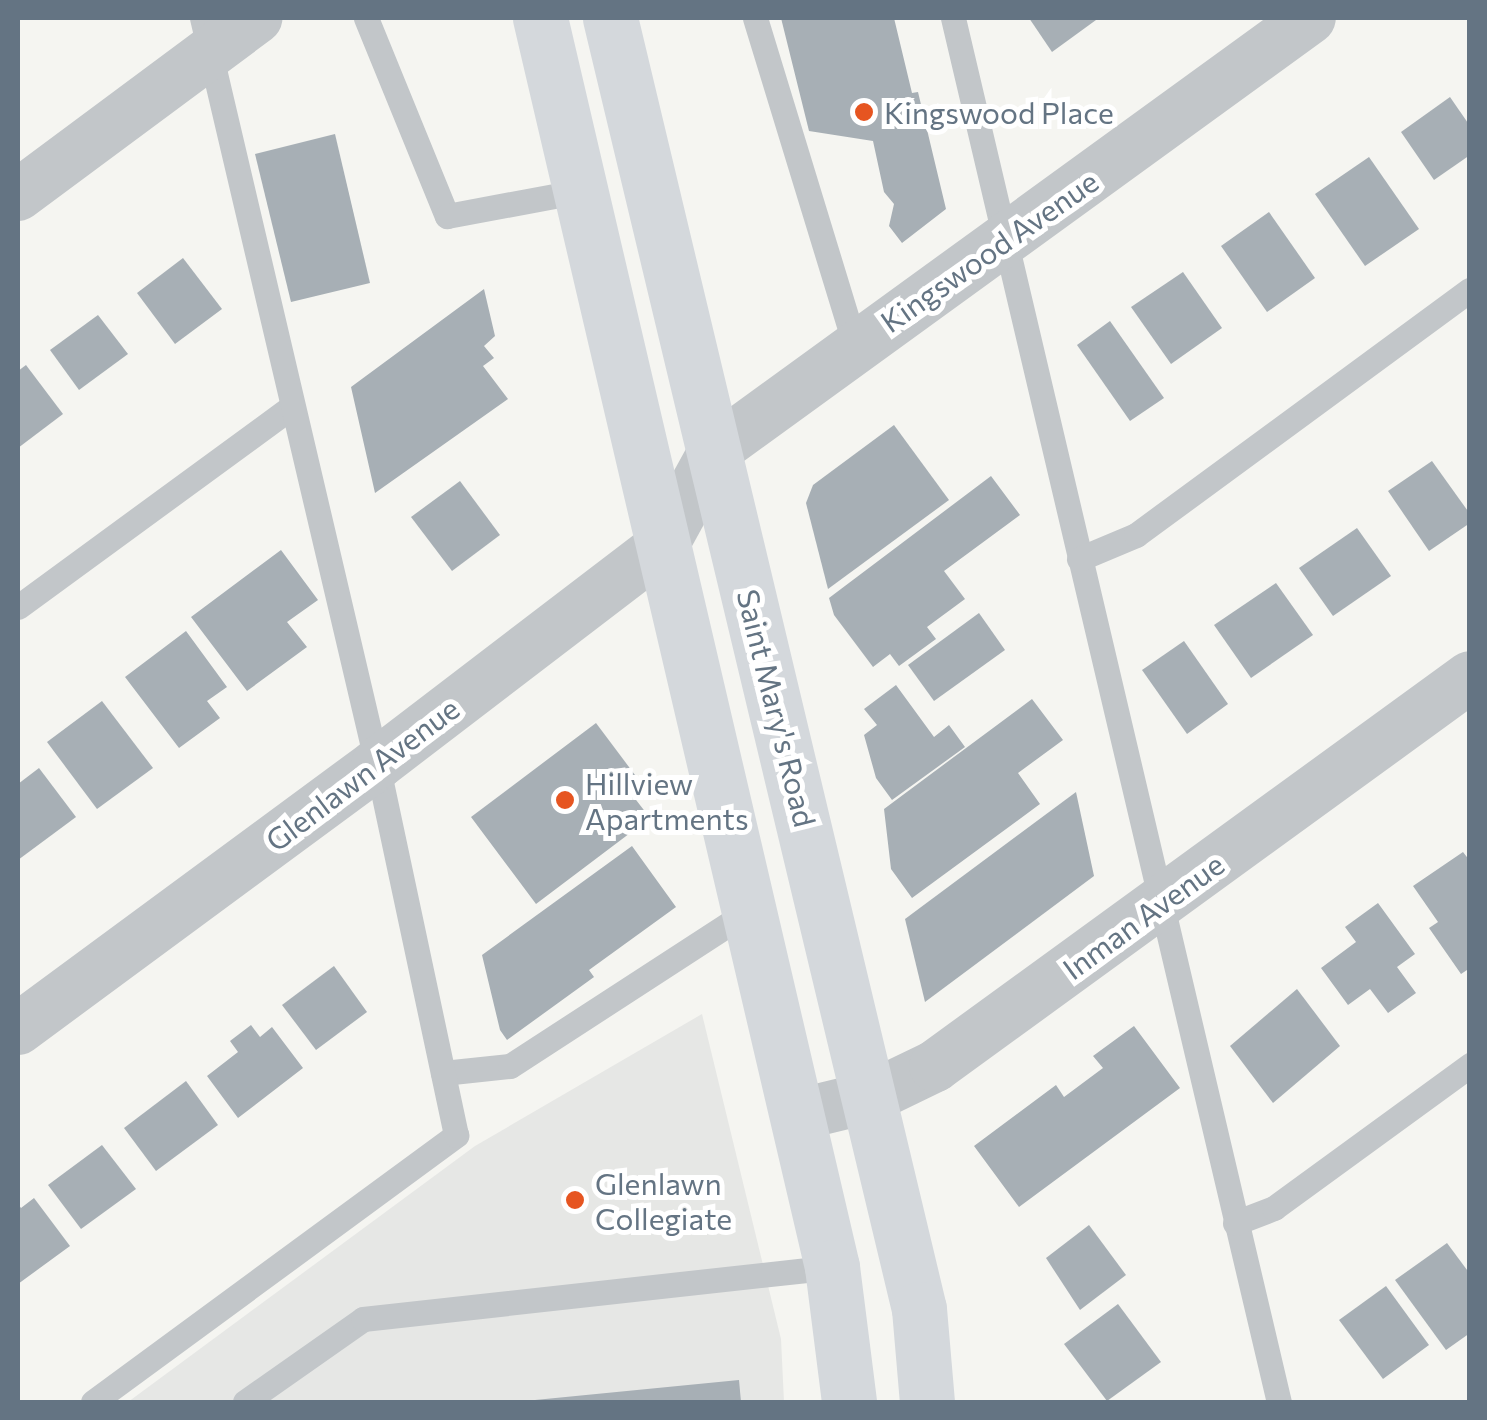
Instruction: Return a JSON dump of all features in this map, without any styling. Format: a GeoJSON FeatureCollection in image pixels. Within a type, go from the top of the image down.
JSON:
{"type":"FeatureCollection","features":[{"type":"Feature","properties":{"kind":"main road"},"geometry":{"type":"LineString","coordinates":[[540,18],[580,191],[675,523],[750,911],[832,1267],[849,1402]]}},
{"type":"Feature","properties":{"kind":"main road","name":"Saint Mary's Road"},"geometry":{"type":"LineString","coordinates":[[610,18],[919,1308],[926,1402]]}},
{"type":"Feature","properties":{"kind":"street"},"geometry":{"type":"LineString","coordinates":[[18,195],[206,34],[256,18]]}},
{"type":"Feature","properties":{"kind":"street","name":"Kingswood Avenue"},"geometry":{"type":"LineString","coordinates":[[675,523],[715,450],[1310,18]]}},
{"type":"Feature","properties":{"kind":"street","name":"Glenlawn Avenue"},"geometry":{"type":"LineString","coordinates":[[18,1030],[377,764],[675,523]]}},
{"type":"Feature","properties":{"kind":"street","name":"Inman Avenue"},"geometry":{"type":"LineString","coordinates":[[798,1115],[870,1097],[935,1066],[1470,677]]}},
{"type":"Feature","properties":{"kind":"lane"},"geometry":{"type":"LineString","coordinates":[[366,18],[447,216],[580,191]]}},
{"type":"Feature","properties":{"kind":"lane"},"geometry":{"type":"LineString","coordinates":[[755,18],[855,346]]}},
{"type":"Feature","properties":{"kind":"lane"},"geometry":{"type":"LineString","coordinates":[[953,18],[1279,1402]]}},
{"type":"Feature","properties":{"kind":"lane"},"geometry":{"type":"LineString","coordinates":[[93,1402],[456,1136],[377,764],[206,34]]}},
{"type":"Feature","properties":{"kind":"lane"},"geometry":{"type":"LineString","coordinates":[[1079,559],[1136,535],[1470,290]]}},
{"type":"Feature","properties":{"kind":"lane"},"geometry":{"type":"LineString","coordinates":[[18,607],[291,406]]}},
{"type":"Feature","properties":{"kind":"lane"},"geometry":{"type":"LineString","coordinates":[[443,1073],[510,1066],[750,911]]}},
{"type":"Feature","properties":{"kind":"lane"},"geometry":{"type":"LineString","coordinates":[[1235,1223],[1274,1208],[1470,1065]]}},
{"type":"Feature","properties":{"kind":"lane"},"geometry":{"type":"LineString","coordinates":[[245,1402],[363,1318],[832,1267]]}},
{"type":"Feature","properties":{"kind":"shaded area","name":"Glenlawn Collegiate"},"geometry":{"type":"Polygon","coordinates":[[[702,1014],[781,1339],[784,1402],[128,1402],[475,1146],[702,1014]]]}},
{"type":"Feature","properties":{"kind":"building","name":"Kingswood Place"},"geometry":{"type":"Polygon","coordinates":[[[781,18],[894,18],[912,93],[918,92],[946,209],[902,243],[889,226],[894,204],[884,192],[873,141],[809,131],[781,18]]]}},
{"type":"Feature","properties":{"kind":"building"},"geometry":{"type":"Polygon","coordinates":[[[1029,18],[1094,18],[1096,20],[1052,52],[1029,18]]]}},
{"type":"Feature","properties":{"kind":"building"},"geometry":{"type":"Polygon","coordinates":[[[1450,97],[1470,126],[1470,155],[1434,180],[1401,132],[1450,97]]]}},
{"type":"Feature","properties":{"kind":"building"},"geometry":{"type":"Polygon","coordinates":[[[335,134],[370,283],[291,302],[255,154],[335,134]]]}},
{"type":"Feature","properties":{"kind":"building"},"geometry":{"type":"Polygon","coordinates":[[[1369,157],[1419,229],[1365,266],[1315,194],[1369,157]]]}},
{"type":"Feature","properties":{"kind":"building"},"geometry":{"type":"Polygon","coordinates":[[[1269,212],[1315,278],[1267,312],[1221,246],[1269,212]]]}},
{"type":"Feature","properties":{"kind":"building"},"geometry":{"type":"Polygon","coordinates":[[[183,258],[222,309],[175,344],[137,293],[183,258]]]}},
{"type":"Feature","properties":{"kind":"building"},"geometry":{"type":"Polygon","coordinates":[[[1183,272],[1222,328],[1171,364],[1131,307],[1183,272]]]}},
{"type":"Feature","properties":{"kind":"building"},"geometry":{"type":"Polygon","coordinates":[[[484,289],[495,336],[484,346],[494,358],[483,366],[508,399],[375,493],[351,387],[484,289]]]}},
{"type":"Feature","properties":{"kind":"building"},"geometry":{"type":"Polygon","coordinates":[[[98,315],[128,354],[79,390],[50,350],[98,315]]]}},
{"type":"Feature","properties":{"kind":"building"},"geometry":{"type":"Polygon","coordinates":[[[1110,321],[1164,398],[1130,421],[1077,345],[1110,321]]]}},
{"type":"Feature","properties":{"kind":"building"},"geometry":{"type":"Polygon","coordinates":[[[26,365],[63,414],[18,448],[18,371],[26,365]]]}},
{"type":"Feature","properties":{"kind":"building"},"geometry":{"type":"Polygon","coordinates":[[[894,425],[949,500],[828,589],[806,503],[813,485],[894,425]]]}},
{"type":"Feature","properties":{"kind":"building"},"geometry":{"type":"Polygon","coordinates":[[[1432,461],[1470,514],[1470,523],[1429,551],[1388,491],[1432,461]]]}},
{"type":"Feature","properties":{"kind":"building"},"geometry":{"type":"Polygon","coordinates":[[[991,476],[1020,515],[944,571],[965,599],[927,627],[936,639],[899,666],[890,654],[873,667],[834,615],[829,598],[991,476]]]}},
{"type":"Feature","properties":{"kind":"building"},"geometry":{"type":"Polygon","coordinates":[[[460,481],[500,535],[452,571],[411,517],[460,481]]]}},
{"type":"Feature","properties":{"kind":"building"},"geometry":{"type":"Polygon","coordinates":[[[1357,528],[1391,576],[1333,616],[1299,568],[1357,528]]]}},
{"type":"Feature","properties":{"kind":"building"},"geometry":{"type":"Polygon","coordinates":[[[281,550],[318,600],[287,622],[307,647],[247,691],[191,617],[281,550]]]}},
{"type":"Feature","properties":{"kind":"building"},"geometry":{"type":"Polygon","coordinates":[[[1276,583],[1313,635],[1251,678],[1214,625],[1276,583]]]}},
{"type":"Feature","properties":{"kind":"building"},"geometry":{"type":"Polygon","coordinates":[[[979,613],[1005,650],[934,701],[908,665],[979,613]]]}},
{"type":"Feature","properties":{"kind":"building"},"geometry":{"type":"Polygon","coordinates":[[[186,631],[227,687],[207,701],[220,718],[179,748],[125,677],[186,631]]]}},
{"type":"Feature","properties":{"kind":"building"},"geometry":{"type":"Polygon","coordinates":[[[1184,641],[1228,704],[1187,734],[1142,670],[1184,641]]]}},
{"type":"Feature","properties":{"kind":"building"},"geometry":{"type":"Polygon","coordinates":[[[896,685],[934,737],[949,725],[965,747],[892,800],[876,778],[864,735],[877,725],[864,709],[896,685]]]}},
{"type":"Feature","properties":{"kind":"building"},"geometry":{"type":"Polygon","coordinates":[[[1032,699],[1063,740],[1018,773],[1040,804],[912,898],[891,869],[884,809],[1032,699]]]}},
{"type":"Feature","properties":{"kind":"building"},"geometry":{"type":"Polygon","coordinates":[[[102,701],[153,768],[97,809],[47,742],[102,701]]]}},
{"type":"Feature","properties":{"kind":"building","name":"Hillview Apartments"},"geometry":{"type":"Polygon","coordinates":[[[596,723],[635,775],[623,783],[650,818],[536,904],[471,817],[596,723]]]}},
{"type":"Feature","properties":{"kind":"building"},"geometry":{"type":"Polygon","coordinates":[[[39,768],[76,817],[18,860],[18,784],[39,768]]]}},
{"type":"Feature","properties":{"kind":"building"},"geometry":{"type":"Polygon","coordinates":[[[1076,792],[1094,876],[925,1002],[905,919],[1076,792]]]}},
{"type":"Feature","properties":{"kind":"building"},"geometry":{"type":"Polygon","coordinates":[[[632,846],[676,907],[589,970],[594,977],[507,1040],[500,1030],[482,955],[632,846]]]}},
{"type":"Feature","properties":{"kind":"building"},"geometry":{"type":"Polygon","coordinates":[[[1463,852],[1470,861],[1470,968],[1461,974],[1429,928],[1438,922],[1413,886],[1463,852]]]}},
{"type":"Feature","properties":{"kind":"building"},"geometry":{"type":"Polygon","coordinates":[[[1378,903],[1415,954],[1397,967],[1416,993],[1388,1013],[1370,989],[1348,1005],[1321,968],[1356,942],[1345,927],[1378,903]]]}},
{"type":"Feature","properties":{"kind":"building"},"geometry":{"type":"Polygon","coordinates":[[[334,966],[367,1012],[316,1050],[282,1005],[334,966]]]}},
{"type":"Feature","properties":{"kind":"building"},"geometry":{"type":"Polygon","coordinates":[[[1297,989],[1340,1046],[1273,1103],[1230,1046],[1297,989]]]}},
{"type":"Feature","properties":{"kind":"building"},"geometry":{"type":"Polygon","coordinates":[[[251,1025],[260,1037],[272,1027],[303,1068],[238,1118],[207,1076],[238,1052],[230,1041],[251,1025]]]}},
{"type":"Feature","properties":{"kind":"building"},"geometry":{"type":"Polygon","coordinates":[[[1134,1026],[1180,1088],[1019,1207],[974,1146],[1056,1085],[1064,1097],[1103,1068],[1093,1056],[1134,1026]]]}},
{"type":"Feature","properties":{"kind":"building"},"geometry":{"type":"Polygon","coordinates":[[[186,1081],[218,1125],[156,1171],[124,1128],[186,1081]]]}},
{"type":"Feature","properties":{"kind":"building"},"geometry":{"type":"Polygon","coordinates":[[[102,1145],[136,1189],[81,1229],[48,1185],[102,1145]]]}},
{"type":"Feature","properties":{"kind":"building"},"geometry":{"type":"Polygon","coordinates":[[[34,1198],[70,1246],[18,1284],[18,1204],[21,1208],[34,1198]]]}},
{"type":"Feature","properties":{"kind":"building"},"geometry":{"type":"Polygon","coordinates":[[[1089,1225],[1126,1275],[1080,1310],[1046,1258],[1089,1225]]]}},
{"type":"Feature","properties":{"kind":"building"},"geometry":{"type":"Polygon","coordinates":[[[1447,1243],[1470,1274],[1470,1333],[1446,1350],[1395,1280],[1447,1243]]]}},
{"type":"Feature","properties":{"kind":"building"},"geometry":{"type":"Polygon","coordinates":[[[1386,1286],[1429,1345],[1383,1379],[1339,1320],[1386,1286]]]}},
{"type":"Feature","properties":{"kind":"building"},"geometry":{"type":"Polygon","coordinates":[[[1118,1304],[1161,1362],[1107,1401],[1064,1344],[1118,1304]]]}},
{"type":"Feature","properties":{"kind":"building"},"geometry":{"type":"Polygon","coordinates":[[[739,1380],[741,1402],[535,1400],[739,1380]]]}},
{"type":"Feature","properties":{"kind":"place","name":"Kingswood Place"},"geometry":{"type":"Point","coordinates":[864,112]}},
{"type":"Feature","properties":{"kind":"place","name":"Hillview Apartments"},"geometry":{"type":"Point","coordinates":[565,800]}},
{"type":"Feature","properties":{"kind":"place","name":"Glenlawn Collegiate"},"geometry":{"type":"Point","coordinates":[575,1200]}}]}
